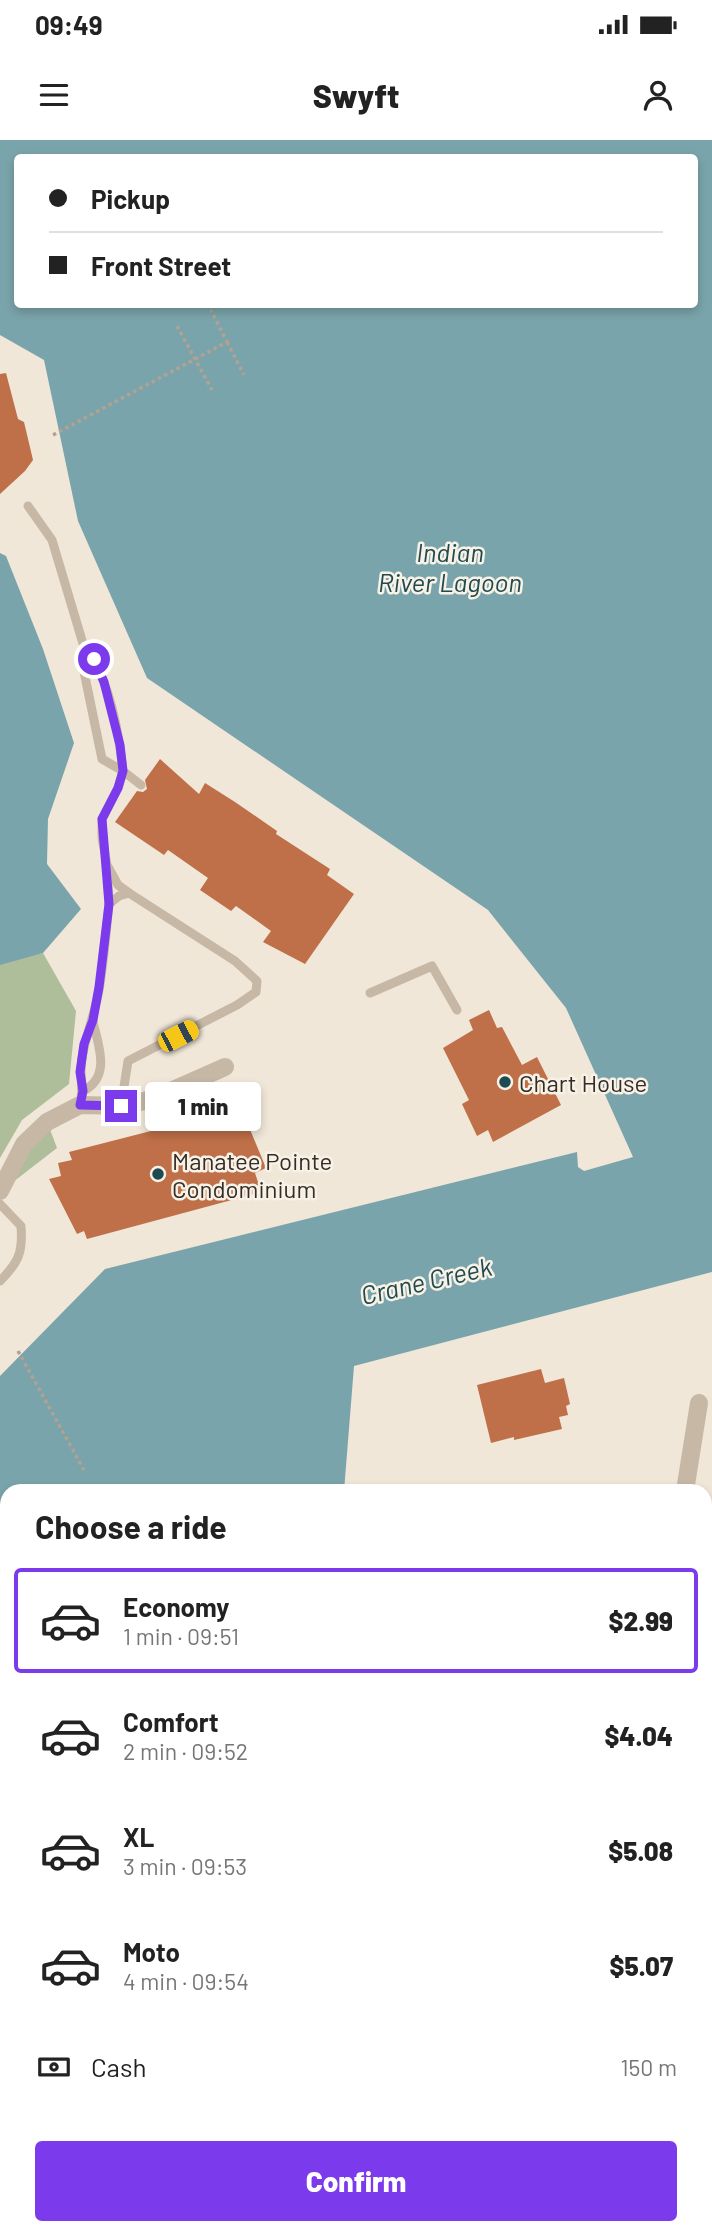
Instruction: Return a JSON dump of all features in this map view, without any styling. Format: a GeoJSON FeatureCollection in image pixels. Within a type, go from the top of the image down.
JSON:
{"type":"FeatureCollection","features":[{"type":"Feature","properties":{"kind":"street"},"geometry":{"type":"LineString","coordinates":[[0,1192],[24,1144],[47,1122],[82,1098],[121,1106],[155,1098],[226,1067]]}},
{"type":"Feature","properties":{"kind":"street"},"geometry":{"type":"LineString","coordinates":[[686,1484],[699,1403]]}},
{"type":"Feature","properties":{"kind":"lane"},"geometry":{"type":"LineString","coordinates":[[28,506],[52,540],[84,647],[94,659],[104,682],[120,745],[123,771],[118,788],[102,819],[109,904],[99,987],[93,1020],[84,1044],[80,1072],[82,1098]]}},
{"type":"Feature","properties":{"kind":"lane"},"geometry":{"type":"LineString","coordinates":[[84,647],[83,672],[102,759],[141,785]]}},
{"type":"Feature","properties":{"kind":"lane"},"geometry":{"type":"LineString","coordinates":[[107,865],[118,884],[235,961],[257,981],[256,992],[237,1005],[128,1061],[121,1106]]}},
{"type":"Feature","properties":{"kind":"lane"},"geometry":{"type":"LineString","coordinates":[[109,904],[119,896],[130,893]]}},
{"type":"Feature","properties":{"kind":"lane"},"geometry":{"type":"LineString","coordinates":[[370,993],[432,966],[457,1010]]}},
{"type":"Feature","properties":{"kind":"lane"},"geometry":{"type":"LineString","coordinates":[[82,1098],[102,1073],[93,1020]]}},
{"type":"Feature","properties":{"kind":"lane"},"geometry":{"type":"LineString","coordinates":[[0,1204],[21,1226],[23,1244],[15,1265],[0,1281]]}},
{"type":"Feature","properties":{"kind":"path"},"geometry":{"type":"LineString","coordinates":[[211,310],[244,375]]}},
{"type":"Feature","properties":{"kind":"path"},"geometry":{"type":"LineString","coordinates":[[177,326],[212,390]]}},
{"type":"Feature","properties":{"kind":"path"},"geometry":{"type":"LineString","coordinates":[[53,435],[227,342]]}},
{"type":"Feature","properties":{"kind":"path"},"geometry":{"type":"LineString","coordinates":[[18,1351],[84,1470]]}},
{"type":"Feature","properties":{"kind":"green space"},"geometry":{"type":"Polygon","coordinates":[[[43,953],[76,1011],[69,1084],[22,1120],[0,1158],[0,962],[43,953]]]}},
{"type":"Feature","properties":{"kind":"green space"},"geometry":{"type":"Polygon","coordinates":[[[45,1116],[57,1148],[0,1192],[45,1116]]]}},
{"type":"Feature","properties":{"kind":"water","name":"Indian River Lagoon"},"geometry":{"type":"Polygon","coordinates":[[[0,140],[712,140],[712,1272],[354,1366],[345,1484],[0,1484],[0,1376],[105,1269],[577,1152],[578,1167],[584,1171],[633,1157],[566,1008],[488,910],[147,678],[78,521],[44,360],[0,335],[0,140]]]}},
{"type":"Feature","properties":{"kind":"water"},"geometry":{"type":"Polygon","coordinates":[[[0,553],[6,556],[43,649],[74,743],[48,819],[47,864],[81,909],[43,953],[0,965],[0,553]]]}},
{"type":"Feature","properties":{"kind":"building"},"geometry":{"type":"Polygon","coordinates":[[[6,373],[18,419],[24,422],[33,460],[0,494],[0,374],[6,373]]]}},
{"type":"Feature","properties":{"kind":"building"},"geometry":{"type":"Polygon","coordinates":[[[160,759],[199,794],[205,783],[277,831],[276,834],[330,869],[327,875],[354,894],[305,964],[263,942],[271,931],[236,906],[231,911],[200,890],[208,878],[168,850],[164,855],[115,822],[137,791],[143,792],[147,789],[145,780],[160,759]]]}},
{"type":"Feature","properties":{"kind":"building","name":"Chart House"},"geometry":{"type":"Polygon","coordinates":[[[489,1010],[497,1028],[502,1027],[522,1065],[537,1057],[561,1105],[493,1142],[488,1130],[477,1136],[462,1104],[469,1100],[443,1048],[473,1030],[469,1020],[489,1010]]]}},
{"type":"Feature","properties":{"kind":"building","name":"Manatee Pointe Condominium"},"geometry":{"type":"Polygon","coordinates":[[[225,1112],[226,1119],[239,1116],[242,1128],[249,1127],[266,1168],[255,1173],[259,1185],[252,1187],[254,1194],[87,1239],[84,1231],[77,1234],[49,1179],[61,1176],[58,1163],[72,1160],[69,1152],[225,1112]]]}},
{"type":"Feature","properties":{"kind":"building"},"geometry":{"type":"Polygon","coordinates":[[[541,1369],[545,1383],[564,1378],[570,1404],[566,1406],[568,1415],[559,1417],[562,1429],[491,1443],[477,1385],[541,1369]]]}},
{"type":"Feature","properties":{"kind":"place","name":"Chart House"},"geometry":{"type":"Point","coordinates":[505,1082]}},
{"type":"Feature","properties":{"kind":"place","name":"Manatee Pointe Condominium"},"geometry":{"type":"Point","coordinates":[158,1174]}},
{"type":"Feature","properties":{"kind":"route"},"geometry":{"type":"LineString","coordinates":[[94,659],[104,682],[120,745],[123,771],[118,788],[102,819],[109,904],[99,987],[93,1020],[84,1044],[80,1072],[83,1091],[80,1105],[121,1106]]}},
{"type":"Feature","properties":{"kind":"water label","name":"Crane Creek"},"geometry":{"type":"Point","coordinates":[426,1280]}}]}
